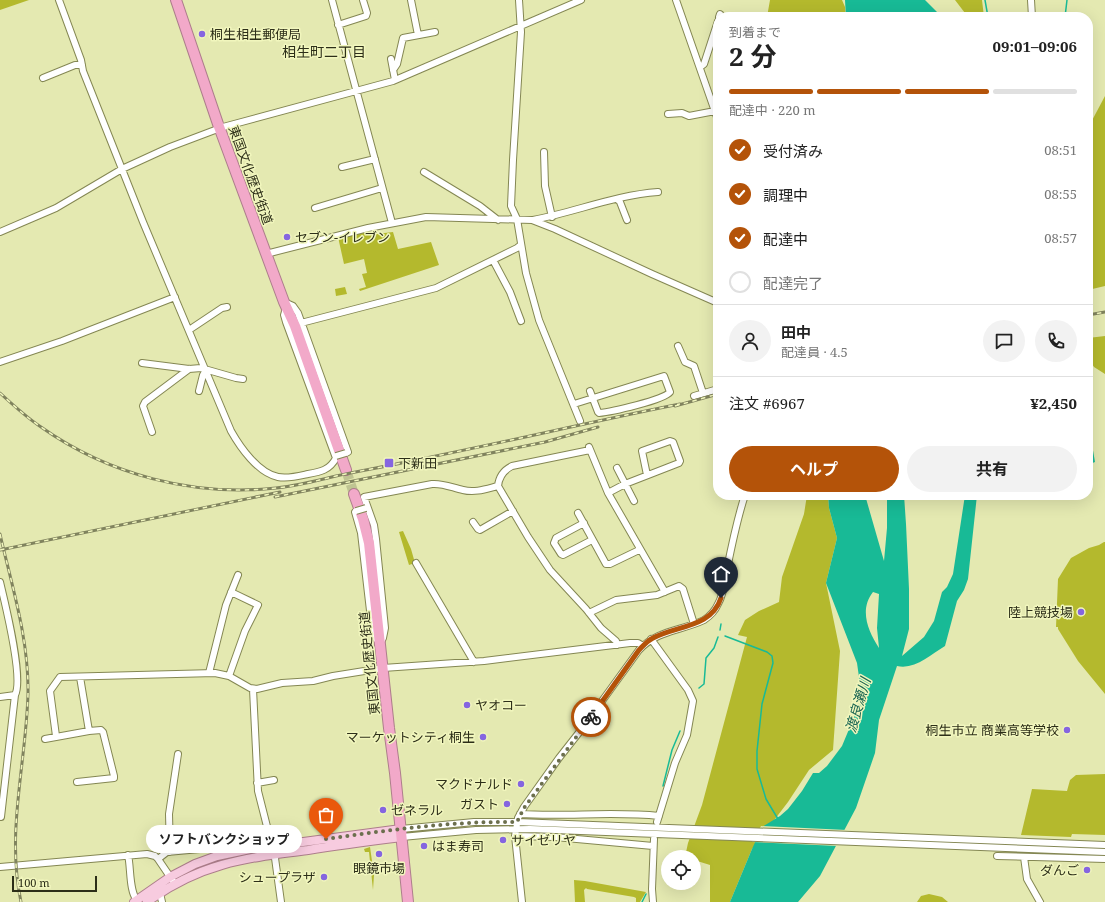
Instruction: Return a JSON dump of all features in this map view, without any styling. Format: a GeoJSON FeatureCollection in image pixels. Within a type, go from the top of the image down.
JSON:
{"type":"FeatureCollection","features":[{"type":"Feature","properties":{"kind":"highway","name":"東国文化歴史街道"},"geometry":{"type":"LineString","coordinates":[[176,0],[219,128],[285,305],[295,326],[346,470]]}},
{"type":"Feature","properties":{"kind":"highway","name":"東国文化歴史街道"},"geometry":{"type":"LineString","coordinates":[[354,494],[364,519],[369,543],[408,902]]}},
{"type":"Feature","properties":{"kind":"main road"},"geometry":{"type":"LineString","coordinates":[[136,901],[170,876],[195,864],[239,850],[273,850],[401,833]]}},
{"type":"Feature","properties":{"kind":"main road"},"geometry":{"type":"LineString","coordinates":[[147,902],[175,884],[197,873],[273,850]]}},
{"type":"Feature","properties":{"kind":"street"},"geometry":{"type":"LineString","coordinates":[[59,0],[122,170],[222,410],[240,445],[268,474],[278,477],[288,478],[321,472],[335,460],[336,456],[284,315],[285,305],[296,309],[348,452],[336,456]]}},
{"type":"Feature","properties":{"kind":"street"},"geometry":{"type":"LineString","coordinates":[[332,0],[392,223]]}},
{"type":"Feature","properties":{"kind":"street"},"geometry":{"type":"LineString","coordinates":[[338,24],[366,16],[367,13],[363,0]]}},
{"type":"Feature","properties":{"kind":"street"},"geometry":{"type":"LineString","coordinates":[[411,0],[418,35]]}},
{"type":"Feature","properties":{"kind":"street"},"geometry":{"type":"LineString","coordinates":[[519,0],[521,25],[511,198],[512,211],[517,219],[520,245],[538,320],[580,421]]}},
{"type":"Feature","properties":{"kind":"street"},"geometry":{"type":"LineString","coordinates":[[0,232],[56,208],[122,170],[170,147],[219,128],[395,80],[581,0]]}},
{"type":"Feature","properties":{"kind":"street"},"geometry":{"type":"LineString","coordinates":[[676,0],[713,105]]}},
{"type":"Feature","properties":{"kind":"street"},"geometry":{"type":"LineString","coordinates":[[1031,0],[1032,12]]}},
{"type":"Feature","properties":{"kind":"street"},"geometry":{"type":"LineString","coordinates":[[393,70],[397,64],[403,38],[435,32]]}},
{"type":"Feature","properties":{"kind":"street"},"geometry":{"type":"LineString","coordinates":[[700,67],[704,64],[713,36]]}},
{"type":"Feature","properties":{"kind":"street"},"geometry":{"type":"LineString","coordinates":[[391,58],[395,80]]}},
{"type":"Feature","properties":{"kind":"street"},"geometry":{"type":"LineString","coordinates":[[43,78],[75,65],[82,65]]}},
{"type":"Feature","properties":{"kind":"street"},"geometry":{"type":"LineString","coordinates":[[668,114],[682,113],[689,116],[713,111]]}},
{"type":"Feature","properties":{"kind":"street"},"geometry":{"type":"LineString","coordinates":[[544,152],[545,186],[552,217]]}},
{"type":"Feature","properties":{"kind":"street"},"geometry":{"type":"LineString","coordinates":[[342,167],[375,159]]}},
{"type":"Feature","properties":{"kind":"street"},"geometry":{"type":"LineString","coordinates":[[424,172],[480,206],[498,220]]}},
{"type":"Feature","properties":{"kind":"street"},"geometry":{"type":"LineString","coordinates":[[315,208],[382,188]]}},
{"type":"Feature","properties":{"kind":"street"},"geometry":{"type":"LineString","coordinates":[[266,254],[426,216],[498,220],[532,220],[552,217],[618,199],[658,192]]}},
{"type":"Feature","properties":{"kind":"street"},"geometry":{"type":"LineString","coordinates":[[618,199],[627,220]]}},
{"type":"Feature","properties":{"kind":"street"},"geometry":{"type":"LineString","coordinates":[[532,220],[713,300]]}},
{"type":"Feature","properties":{"kind":"street"},"geometry":{"type":"LineString","coordinates":[[301,323],[436,288],[520,245]]}},
{"type":"Feature","properties":{"kind":"street"},"geometry":{"type":"LineString","coordinates":[[493,260],[510,292],[521,321]]}},
{"type":"Feature","properties":{"kind":"street"},"geometry":{"type":"LineString","coordinates":[[0,362],[62,341],[175,297]]}},
{"type":"Feature","properties":{"kind":"street"},"geometry":{"type":"LineString","coordinates":[[189,330],[222,308],[227,307]]}},
{"type":"Feature","properties":{"kind":"street"},"geometry":{"type":"LineString","coordinates":[[678,346],[685,362],[694,366],[703,393]]}},
{"type":"Feature","properties":{"kind":"street"},"geometry":{"type":"LineString","coordinates":[[142,363],[190,369],[201,368],[243,379]]}},
{"type":"Feature","properties":{"kind":"street"},"geometry":{"type":"LineString","coordinates":[[152,432],[143,406],[145,402],[190,369]]}},
{"type":"Feature","properties":{"kind":"street"},"geometry":{"type":"LineString","coordinates":[[199,391],[203,375],[206,370]]}},
{"type":"Feature","properties":{"kind":"street"},"geometry":{"type":"LineString","coordinates":[[574,404],[592,397],[664,376],[670,392],[668,395],[652,401],[601,413],[598,412],[592,397],[590,390]]}},
{"type":"Feature","properties":{"kind":"street"},"geometry":{"type":"LineString","coordinates":[[694,396],[713,390]]}},
{"type":"Feature","properties":{"kind":"street"},"geometry":{"type":"LineString","coordinates":[[608,493],[624,484],[679,463],[680,461],[673,442],[670,441],[642,451],[647,475]]}},
{"type":"Feature","properties":{"kind":"street"},"geometry":{"type":"LineString","coordinates":[[617,645],[616,641],[601,628],[550,570],[535,548],[498,486],[503,473],[512,466],[590,449],[608,493],[639,550],[653,570],[665,592]]}},
{"type":"Feature","properties":{"kind":"street"},"geometry":{"type":"LineString","coordinates":[[617,468],[634,501]]}},
{"type":"Feature","properties":{"kind":"street"},"geometry":{"type":"LineString","coordinates":[[367,508],[355,512],[361,533],[372,628],[375,637],[380,644],[385,628],[376,539],[374,525],[364,497],[432,484],[468,491],[498,486]]}},
{"type":"Feature","properties":{"kind":"street"},"geometry":{"type":"LineString","coordinates":[[522,902],[515,836],[520,814],[559,758],[643,646],[651,639],[694,624],[708,617],[719,603],[736,524],[743,500]]}},
{"type":"Feature","properties":{"kind":"street"},"geometry":{"type":"LineString","coordinates":[[473,522],[480,530],[513,511]]}},
{"type":"Feature","properties":{"kind":"street"},"geometry":{"type":"LineString","coordinates":[[578,513],[604,562],[608,565],[639,550]]}},
{"type":"Feature","properties":{"kind":"street"},"geometry":{"type":"LineString","coordinates":[[584,523],[556,538],[554,543],[563,555],[592,540]]}},
{"type":"Feature","properties":{"kind":"street"},"geometry":{"type":"LineString","coordinates":[[416,563],[474,662]]}},
{"type":"Feature","properties":{"kind":"street"},"geometry":{"type":"LineString","coordinates":[[209,673],[226,605],[238,575]]}},
{"type":"Feature","properties":{"kind":"street"},"geometry":{"type":"LineString","coordinates":[[0,582],[11,629],[16,666],[17,689],[15,695],[1,817]]}},
{"type":"Feature","properties":{"kind":"street"},"geometry":{"type":"LineString","coordinates":[[589,613],[616,600],[656,596],[678,586],[682,587],[694,624]]}},
{"type":"Feature","properties":{"kind":"street"},"geometry":{"type":"LineString","coordinates":[[229,676],[245,631],[258,605],[231,592]]}},
{"type":"Feature","properties":{"kind":"street"},"geometry":{"type":"LineString","coordinates":[[520,814],[555,816],[594,814],[658,819],[675,763],[688,731],[693,701],[688,690],[651,639]]}},
{"type":"Feature","properties":{"kind":"street"},"geometry":{"type":"LineString","coordinates":[[56,736],[50,691],[60,677],[209,673],[229,676],[253,689],[260,689],[282,683],[313,681],[333,676],[382,668],[474,662],[634,643],[643,646]]}},
{"type":"Feature","properties":{"kind":"street"},"geometry":{"type":"LineString","coordinates":[[80,677],[89,731]]}},
{"type":"Feature","properties":{"kind":"street"},"geometry":{"type":"LineString","coordinates":[[253,689],[257,784],[273,850],[280,902]]}},
{"type":"Feature","properties":{"kind":"street"},"geometry":{"type":"LineString","coordinates":[[0,697],[15,695]]}},
{"type":"Feature","properties":{"kind":"street"},"geometry":{"type":"LineString","coordinates":[[45,739],[89,731],[101,730],[103,732],[114,778],[77,782]]}},
{"type":"Feature","properties":{"kind":"street"},"geometry":{"type":"LineString","coordinates":[[170,852],[169,814],[178,754]]}},
{"type":"Feature","properties":{"kind":"street"},"geometry":{"type":"LineString","coordinates":[[257,784],[274,780]]}},
{"type":"Feature","properties":{"kind":"street"},"geometry":{"type":"LineString","coordinates":[[401,833],[474,822],[517,822],[668,831],[1105,852]]}},
{"type":"Feature","properties":{"kind":"street"},"geometry":{"type":"LineString","coordinates":[[401,833],[516,829],[668,831],[1105,845]]}},
{"type":"Feature","properties":{"kind":"street"},"geometry":{"type":"LineString","coordinates":[[515,836],[562,838],[653,846]]}},
{"type":"Feature","properties":{"kind":"street"},"geometry":{"type":"LineString","coordinates":[[653,902],[652,889],[654,839]]}},
{"type":"Feature","properties":{"kind":"street"},"geometry":{"type":"LineString","coordinates":[[158,859],[163,854],[170,852],[211,848],[217,850],[222,855]]}},
{"type":"Feature","properties":{"kind":"street"},"geometry":{"type":"LineString","coordinates":[[0,867],[147,854],[158,859],[175,884]]}},
{"type":"Feature","properties":{"kind":"street"},"geometry":{"type":"LineString","coordinates":[[128,855],[133,891],[136,901]]}},
{"type":"Feature","properties":{"kind":"street"},"geometry":{"type":"LineString","coordinates":[[997,856],[1105,860]]}},
{"type":"Feature","properties":{"kind":"street"},"geometry":{"type":"LineString","coordinates":[[1024,857],[1027,879],[1040,902]]}},
{"type":"Feature","properties":{"kind":"street"},"geometry":{"type":"LineString","coordinates":[[160,893],[162,902]]}},
{"type":"Feature","properties":{"kind":"shaded area"},"geometry":{"type":"Polygon","coordinates":[[[0,0],[29,0],[0,10],[0,0]]]}},
{"type":"Feature","properties":{"kind":"shaded area"},"geometry":{"type":"Polygon","coordinates":[[[770,0],[842,0],[846,12],[768,12],[770,0]]]}},
{"type":"Feature","properties":{"kind":"shaded area"},"geometry":{"type":"Polygon","coordinates":[[[955,0],[982,0],[983,12],[964,12],[955,0]]]}},
{"type":"Feature","properties":{"kind":"shaded area"},"geometry":{"type":"Polygon","coordinates":[[[1105,96],[1105,286],[1093,289],[1093,119],[1105,96]]]}},
{"type":"Feature","properties":{"kind":"shaded area"},"geometry":{"type":"Polygon","coordinates":[[[366,230],[368,235],[393,232],[398,249],[431,242],[439,265],[360,291],[359,289],[366,287],[362,274],[367,273],[364,259],[344,264],[338,237],[366,230]]]}},
{"type":"Feature","properties":{"kind":"shaded area"},"geometry":{"type":"Polygon","coordinates":[[[345,287],[347,294],[336,296],[335,289],[345,287]]]}},
{"type":"Feature","properties":{"kind":"shaded area"},"geometry":{"type":"Polygon","coordinates":[[[1105,336],[1105,374],[1093,366],[1093,337],[1105,336]]]}},
{"type":"Feature","properties":{"kind":"shaded area"},"geometry":{"type":"Polygon","coordinates":[[[806,500],[828,500],[837,538],[826,583],[840,651],[833,750],[809,770],[788,802],[752,849],[730,902],[710,902],[710,865],[701,862],[701,850],[686,850],[688,843],[702,805],[747,637],[738,635],[745,620],[759,611],[779,602],[782,577],[804,514],[806,500]]]}},
{"type":"Feature","properties":{"kind":"shaded area"},"geometry":{"type":"Polygon","coordinates":[[[403,531],[415,563],[409,565],[399,532],[403,531]]]}},
{"type":"Feature","properties":{"kind":"shaded area","name":"陸上競技場"},"geometry":{"type":"Polygon","coordinates":[[[1104,542],[1105,694],[1078,661],[1058,627],[1056,627],[1058,579],[1071,558],[1104,542]]]}},
{"type":"Feature","properties":{"kind":"shaded area"},"geometry":{"type":"Polygon","coordinates":[[[1105,774],[1105,835],[1072,834],[1071,837],[1021,835],[1032,789],[1067,791],[1070,780],[1076,775],[1105,774]]]}},
{"type":"Feature","properties":{"kind":"shaded area"},"geometry":{"type":"Polygon","coordinates":[[[370,847],[374,875],[373,890],[369,852],[365,852],[364,849],[370,847]]]}},
{"type":"Feature","properties":{"kind":"shaded area"},"geometry":{"type":"Polygon","coordinates":[[[574,880],[646,892],[640,902],[636,902],[636,898],[634,897],[586,888],[584,890],[585,902],[575,902],[574,880]]]}},
{"type":"Feature","properties":{"kind":"shaded area"},"geometry":{"type":"Polygon","coordinates":[[[929,894],[942,897],[948,902],[917,902],[921,896],[929,894]]]}},
{"type":"Feature","properties":{"kind":"water"},"geometry":{"type":"Polygon","coordinates":[[[845,0],[925,0],[937,12],[846,12],[845,0]]]}},
{"type":"Feature","properties":{"kind":"water"},"geometry":{"type":"Polygon","coordinates":[[[1093,450],[1095,462],[1093,463],[1093,450]]]}},
{"type":"Feature","properties":{"kind":"water"},"geometry":{"type":"Polygon","coordinates":[[[828,500],[866,500],[884,561],[887,528],[887,500],[904,500],[909,589],[909,629],[902,656],[924,637],[934,621],[942,592],[947,587],[953,574],[964,500],[976,500],[968,579],[964,590],[957,601],[945,646],[916,664],[904,667],[897,666],[879,720],[875,753],[856,808],[820,876],[798,902],[730,902],[762,827],[780,816],[788,809],[802,791],[813,773],[819,773],[827,766],[842,746],[862,698],[857,663],[826,583],[837,538],[828,500]],[[873,592],[866,606],[866,613],[871,635],[879,648],[877,628],[879,594],[873,592]]]}},
{"type":"Feature","properties":{"kind":"pier"},"geometry":{"type":"Polygon","coordinates":[[[761,826],[847,830],[838,846],[752,842],[761,826]]]}},
{"type":"Feature","properties":{"kind":"waterway"},"geometry":{"type":"LineString","coordinates":[[985,0],[987,12]]}},
{"type":"Feature","properties":{"kind":"waterway"},"geometry":{"type":"LineString","coordinates":[[1066,12],[1067,0]]}},
{"type":"Feature","properties":{"kind":"waterway"},"geometry":{"type":"LineString","coordinates":[[720,630],[721,624]]}},
{"type":"Feature","properties":{"kind":"waterway"},"geometry":{"type":"LineString","coordinates":[[725,636],[767,652],[772,656],[773,663],[762,704],[757,751],[757,769],[766,799],[778,819]]}},
{"type":"Feature","properties":{"kind":"waterway"},"geometry":{"type":"LineString","coordinates":[[699,688],[704,684],[706,658],[714,648],[718,637]]}},
{"type":"Feature","properties":{"kind":"waterway"},"geometry":{"type":"LineString","coordinates":[[663,786],[672,750],[680,731]]}},
{"type":"Feature","properties":{"kind":"waterway"},"geometry":{"type":"LineString","coordinates":[[642,902],[646,894]]}},
{"type":"Feature","properties":{"kind":"tunnel"},"geometry":{"type":"LineString","coordinates":[[346,470],[354,494]]}},
{"type":"Feature","properties":{"kind":"railway"},"geometry":{"type":"LineString","coordinates":[[1093,314],[1105,312]]}},
{"type":"Feature","properties":{"kind":"railway"},"geometry":{"type":"LineString","coordinates":[[0,393],[30,419],[67,444],[124,470],[153,479],[184,485],[214,489],[245,490],[298,485],[680,404]]}},
{"type":"Feature","properties":{"kind":"railway"},"geometry":{"type":"LineString","coordinates":[[675,406],[713,395]]}},
{"type":"Feature","properties":{"kind":"railway"},"geometry":{"type":"LineString","coordinates":[[275,497],[545,442],[598,427]]}},
{"type":"Feature","properties":{"kind":"railway"},"geometry":{"type":"LineString","coordinates":[[0,550],[280,492]]}},
{"type":"Feature","properties":{"kind":"railway"},"geometry":{"type":"LineString","coordinates":[[0,534],[19,613],[28,674],[27,720],[18,798],[15,850],[21,902]]}},
{"type":"Feature","properties":{"kind":"way so far"},"geometry":{"type":"LineString","coordinates":[[326,839],[401,829],[457,824],[517,822],[520,814],[559,758],[591,717]]}},
{"type":"Feature","properties":{"kind":"place","name":"桐生相生郵便局"},"geometry":{"type":"Point","coordinates":[202,34]}},
{"type":"Feature","properties":{"kind":"place","name":"セブン-イレブン"},"geometry":{"type":"Point","coordinates":[287,237]}},
{"type":"Feature","properties":{"kind":"place","name":"下新田"},"geometry":{"type":"Point","coordinates":[389,463]}},
{"type":"Feature","properties":{"kind":"place","name":"陸上競技場"},"geometry":{"type":"Point","coordinates":[1081,612]}},
{"type":"Feature","properties":{"kind":"place","name":"ヤオコー"},"geometry":{"type":"Point","coordinates":[467,705]}},
{"type":"Feature","properties":{"kind":"place","name":"桐生市立 商業高等学校"},"geometry":{"type":"Point","coordinates":[1067,730]}},
{"type":"Feature","properties":{"kind":"place","name":"マーケットシティ桐生"},"geometry":{"type":"Point","coordinates":[483,737]}},
{"type":"Feature","properties":{"kind":"place","name":"マクドナルド"},"geometry":{"type":"Point","coordinates":[521,784]}},
{"type":"Feature","properties":{"kind":"place","name":"ガスト"},"geometry":{"type":"Point","coordinates":[507,804]}},
{"type":"Feature","properties":{"kind":"place","name":"ゼネラル"},"geometry":{"type":"Point","coordinates":[383,810]}},
{"type":"Feature","properties":{"kind":"place","name":"ソフトバンクショップ"},"geometry":{"type":"Point","coordinates":[326,839]}},
{"type":"Feature","properties":{"kind":"place","name":"サイゼリヤ"},"geometry":{"type":"Point","coordinates":[503,840]}},
{"type":"Feature","properties":{"kind":"place","name":"はま寿司"},"geometry":{"type":"Point","coordinates":[424,846]}},
{"type":"Feature","properties":{"kind":"place","name":"眼鏡市場"},"geometry":{"type":"Point","coordinates":[379,854]}},
{"type":"Feature","properties":{"kind":"place","name":"ダんご"},"geometry":{"type":"Point","coordinates":[1087,870]}},
{"type":"Feature","properties":{"kind":"place","name":"シュープラザ"},"geometry":{"type":"Point","coordinates":[324,877]}},
{"type":"Feature","properties":{"kind":"district","name":"相生町二丁目"},"geometry":{"type":"Point","coordinates":[324,52]}},
{"type":"Feature","properties":{"kind":"route"},"geometry":{"type":"LineString","coordinates":[[591,717],[639,650],[648,641],[661,634],[704,620],[716,609],[721,598]]}},
{"type":"Feature","properties":{"kind":"water label","name":"渡良瀬川"},"geometry":{"type":"Point","coordinates":[858,705]}}]}
